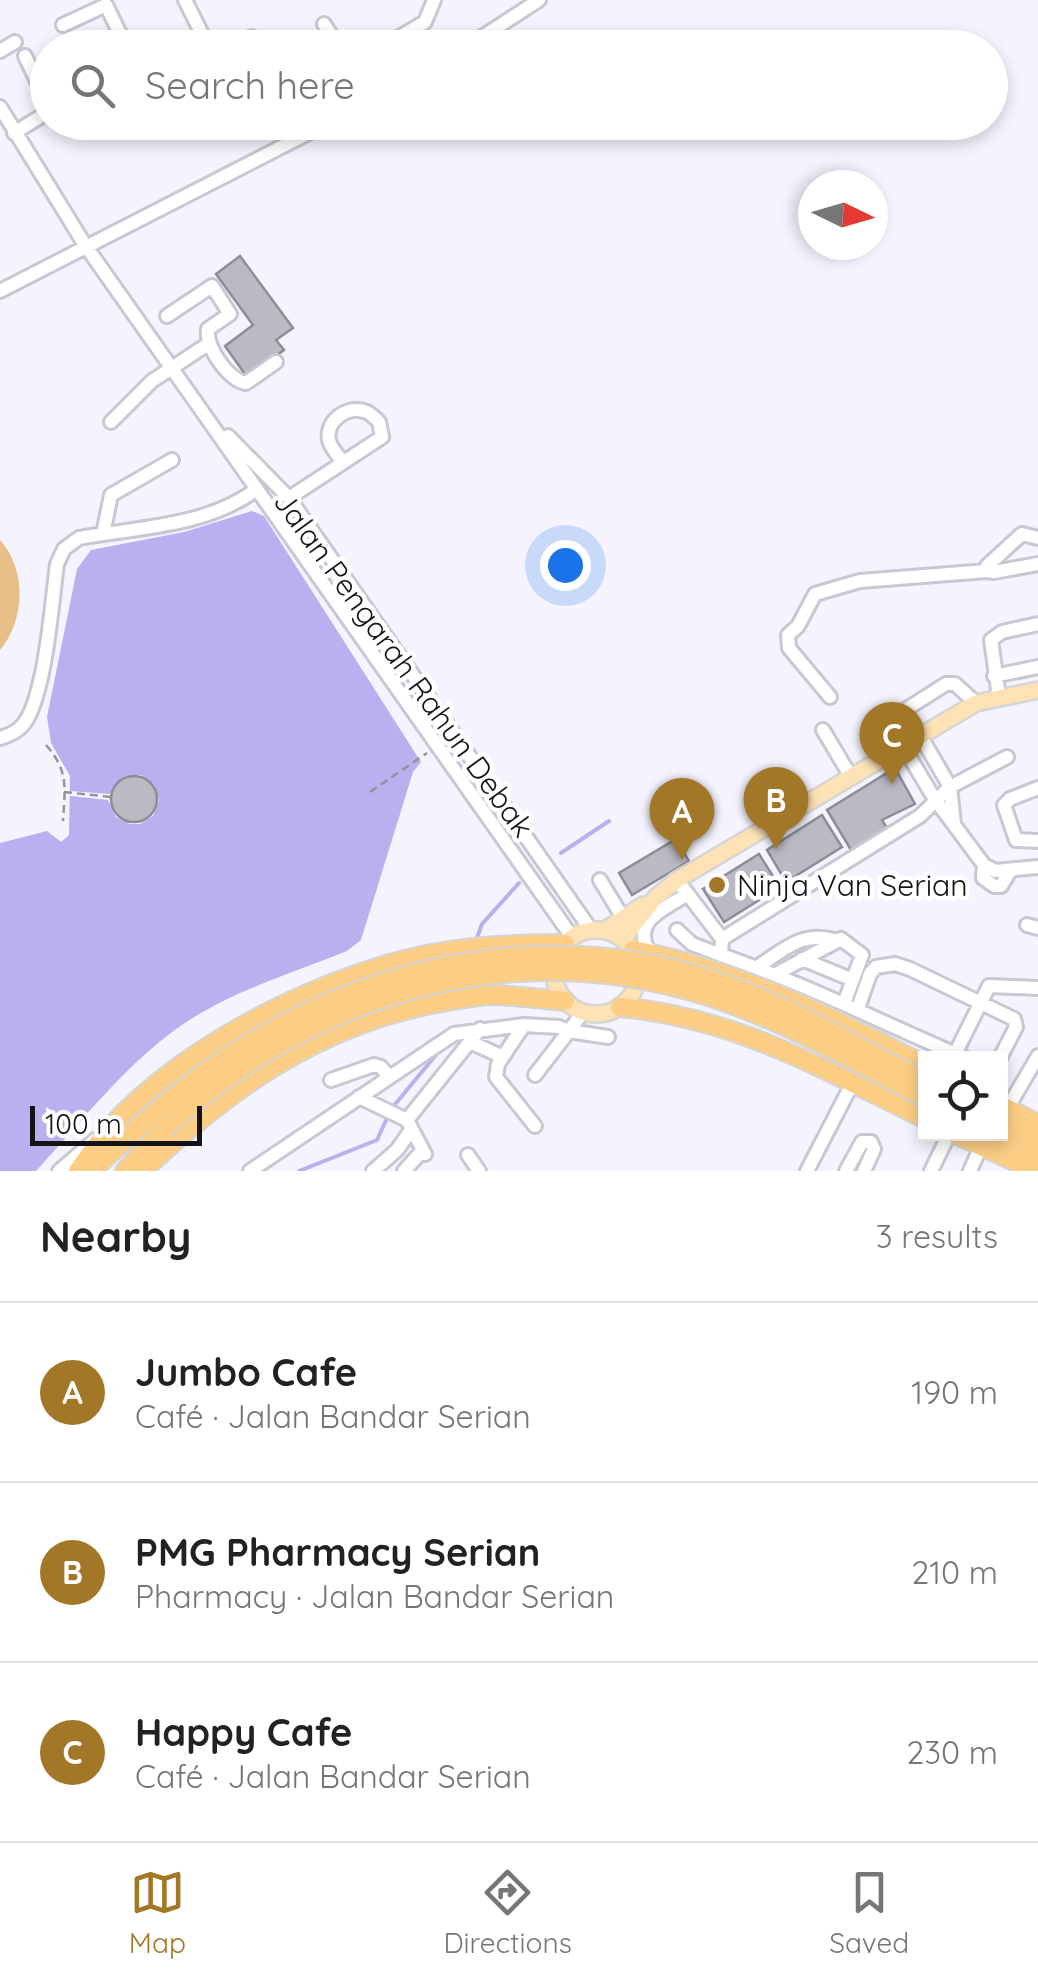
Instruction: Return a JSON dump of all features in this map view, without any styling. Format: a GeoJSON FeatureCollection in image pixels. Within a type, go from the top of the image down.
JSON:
{"type":"FeatureCollection","features":[{"type":"Feature","properties":{"kind":"highway"},"geometry":{"type":"LineString","coordinates":[[78,1171],[111,1127],[151,1090],[202,1053],[309,993],[420,957],[568,940]]}},
{"type":"Feature","properties":{"kind":"highway"},"geometry":{"type":"LineString","coordinates":[[491,946],[505,954],[511,965],[510,978],[496,995]]}},
{"type":"Feature","properties":{"kind":"highway"},"geometry":{"type":"LineString","coordinates":[[635,947],[714,969],[870,1028],[918,1061]]}},
{"type":"Feature","properties":{"kind":"highway"},"geometry":{"type":"LineString","coordinates":[[124,1171],[243,1046],[318,1006],[398,976],[528,954],[618,958],[727,985],[767,1000],[918,1078]]}},
{"type":"Feature","properties":{"kind":"highway"},"geometry":{"type":"LineString","coordinates":[[142,1171],[164,1127],[252,1059],[326,1020],[406,991],[502,972],[612,973],[708,995],[796,1032],[918,1094]]}},
{"type":"Feature","properties":{"kind":"highway"},"geometry":{"type":"LineString","coordinates":[[91,1171],[312,1045],[398,1012],[496,995],[564,1001]]}},
{"type":"Feature","properties":{"kind":"highway"},"geometry":{"type":"LineString","coordinates":[[620,1007],[664,1011],[718,1024],[777,1046],[918,1115]]}},
{"type":"Feature","properties":{"kind":"highway"},"geometry":{"type":"LineString","coordinates":[[1008,1113],[1038,1124]]}},
{"type":"Feature","properties":{"kind":"highway"},"geometry":{"type":"LineString","coordinates":[[1008,1115],[1038,1138]]}},
{"type":"Feature","properties":{"kind":"highway"},"geometry":{"type":"LineString","coordinates":[[991,1141],[1038,1155]]}},
{"type":"Feature","properties":{"kind":"highway"},"geometry":{"type":"LineString","coordinates":[[997,1163],[1036,1171]]}},
{"type":"Feature","properties":{"kind":"main road"},"geometry":{"type":"LineString","coordinates":[[655,898],[635,947],[635,990],[620,1007],[608,1013],[582,1012],[564,1001],[554,977],[554,963],[568,940],[623,918],[677,880],[976,703],[1038,690]]}},
{"type":"Feature","properties":{"kind":"main road"},"geometry":{"type":"LineString","coordinates":[[598,930],[635,947]]}},
{"type":"Feature","properties":{"kind":"street"},"geometry":{"type":"LineString","coordinates":[[185,0],[201,30]]}},
{"type":"Feature","properties":{"kind":"street"},"geometry":{"type":"LineString","coordinates":[[411,30],[424,22],[434,0]]}},
{"type":"Feature","properties":{"kind":"street"},"geometry":{"type":"LineString","coordinates":[[492,30],[539,0]]}},
{"type":"Feature","properties":{"kind":"street"},"geometry":{"type":"LineString","coordinates":[[62,25],[106,6],[118,30]]}},
{"type":"Feature","properties":{"kind":"street"},"geometry":{"type":"LineString","coordinates":[[324,24],[328,30]]}},
{"type":"Feature","properties":{"kind":"street"},"geometry":{"type":"LineString","coordinates":[[0,51],[14,42]]}},
{"type":"Feature","properties":{"kind":"street"},"geometry":{"type":"LineString","coordinates":[[25,56],[30,66]]}},
{"type":"Feature","properties":{"kind":"street","name":"Jalan Pengarah Rahun Debak"},"geometry":{"type":"LineString","coordinates":[[0,107],[84,245],[552,911],[568,940]]}},
{"type":"Feature","properties":{"kind":"street"},"geometry":{"type":"LineString","coordinates":[[14,133],[30,123]]}},
{"type":"Feature","properties":{"kind":"street"},"geometry":{"type":"LineString","coordinates":[[0,291],[294,140]]}},
{"type":"Feature","properties":{"kind":"street"},"geometry":{"type":"LineString","coordinates":[[167,316],[208,286],[215,288],[230,314],[208,329],[208,344],[240,384],[276,362]]}},
{"type":"Feature","properties":{"kind":"street"},"geometry":{"type":"LineString","coordinates":[[112,422],[152,381],[208,344]]}},
{"type":"Feature","properties":{"kind":"street"},"geometry":{"type":"LineString","coordinates":[[290,498],[382,437],[379,422],[368,412],[354,409],[338,416],[330,428],[329,441],[342,461]]}},
{"type":"Feature","properties":{"kind":"street","name":"Jalan Pengarah Rahun Debak"},"geometry":{"type":"LineString","coordinates":[[202,410],[290,498],[598,930]]}},
{"type":"Feature","properties":{"kind":"street"},"geometry":{"type":"LineString","coordinates":[[103,534],[110,495],[172,460]]}},
{"type":"Feature","properties":{"kind":"street"},"geometry":{"type":"LineString","coordinates":[[0,738],[22,726],[31,712],[40,680],[57,564],[64,549],[79,538],[201,517],[240,502],[257,489]]}},
{"type":"Feature","properties":{"kind":"street"},"geometry":{"type":"LineString","coordinates":[[987,571],[990,561],[1017,537],[1022,534],[1038,538]]}},
{"type":"Feature","properties":{"kind":"street"},"geometry":{"type":"LineString","coordinates":[[830,697],[789,648],[788,635],[798,626],[816,594],[860,581],[1038,564]]}},
{"type":"Feature","properties":{"kind":"street"},"geometry":{"type":"LineString","coordinates":[[1000,697],[991,640],[1002,632],[1038,624]]}},
{"type":"Feature","properties":{"kind":"street"},"geometry":{"type":"LineString","coordinates":[[994,676],[1038,667]]}},
{"type":"Feature","properties":{"kind":"street"},"geometry":{"type":"LineString","coordinates":[[976,703],[955,684],[946,684],[905,710],[911,740],[934,798],[984,865],[995,871],[1038,868],[1038,877]]}},
{"type":"Feature","properties":{"kind":"street"},"geometry":{"type":"LineString","coordinates":[[823,730],[850,777]]}},
{"type":"Feature","properties":{"kind":"street"},"geometry":{"type":"LineString","coordinates":[[911,740],[950,786],[954,827]]}},
{"type":"Feature","properties":{"kind":"street"},"geometry":{"type":"LineString","coordinates":[[722,940],[920,816],[950,786],[1007,757]]}},
{"type":"Feature","properties":{"kind":"street"},"geometry":{"type":"LineString","coordinates":[[1038,788],[1004,805],[1016,840],[1038,840]]}},
{"type":"Feature","properties":{"kind":"street"},"geometry":{"type":"LineString","coordinates":[[600,880],[623,918]]}},
{"type":"Feature","properties":{"kind":"street"},"geometry":{"type":"LineString","coordinates":[[677,880],[722,940],[722,955]]}},
{"type":"Feature","properties":{"kind":"street"},"geometry":{"type":"LineString","coordinates":[[635,947],[643,942],[644,928],[653,916],[686,895]]}},
{"type":"Feature","properties":{"kind":"street"},"geometry":{"type":"LineString","coordinates":[[677,930],[692,944],[858,1008],[870,1028],[940,1051]]}},
{"type":"Feature","properties":{"kind":"street"},"geometry":{"type":"LineString","coordinates":[[756,967],[806,937],[816,935],[834,940]]}},
{"type":"Feature","properties":{"kind":"street"},"geometry":{"type":"LineString","coordinates":[[776,974],[841,938],[862,955],[844,1002]]}},
{"type":"Feature","properties":{"kind":"street"},"geometry":{"type":"LineString","coordinates":[[802,958],[853,980]]}},
{"type":"Feature","properties":{"kind":"street"},"geometry":{"type":"LineString","coordinates":[[858,1008],[870,974],[885,963],[921,973],[1014,1019],[1016,1027],[1004,1051]]}},
{"type":"Feature","properties":{"kind":"street"},"geometry":{"type":"LineString","coordinates":[[960,1051],[989,986],[1038,988]]}},
{"type":"Feature","properties":{"kind":"street"},"geometry":{"type":"LineString","coordinates":[[535,1076],[582,1012]]}},
{"type":"Feature","properties":{"kind":"street"},"geometry":{"type":"LineString","coordinates":[[524,1025],[502,1057],[496,1078],[536,1126]]}},
{"type":"Feature","properties":{"kind":"street"},"geometry":{"type":"LineString","coordinates":[[250,1171],[454,1034],[524,1025],[560,1026],[608,1037]]}},
{"type":"Feature","properties":{"kind":"street"},"geometry":{"type":"LineString","coordinates":[[374,1171],[400,1146],[406,1121],[480,1029]]}},
{"type":"Feature","properties":{"kind":"street"},"geometry":{"type":"LineString","coordinates":[[470,1042],[502,1057]]}},
{"type":"Feature","properties":{"kind":"street"},"geometry":{"type":"LineString","coordinates":[[331,1080],[374,1065],[388,1076]]}},
{"type":"Feature","properties":{"kind":"street"},"geometry":{"type":"LineString","coordinates":[[1008,1104],[1036,1066]]}},
{"type":"Feature","properties":{"kind":"street"},"geometry":{"type":"LineString","coordinates":[[807,1171],[852,1084]]}},
{"type":"Feature","properties":{"kind":"street"},"geometry":{"type":"LineString","coordinates":[[359,1097],[406,1121],[424,1152],[408,1167],[400,1146]]}},
{"type":"Feature","properties":{"kind":"street"},"geometry":{"type":"LineString","coordinates":[[60,1171],[111,1127]]}},
{"type":"Feature","properties":{"kind":"street"},"geometry":{"type":"LineString","coordinates":[[150,1171],[164,1127]]}},
{"type":"Feature","properties":{"kind":"street"},"geometry":{"type":"LineString","coordinates":[[931,1171],[948,1141]]}},
{"type":"Feature","properties":{"kind":"street"},"geometry":{"type":"LineString","coordinates":[[970,1171],[987,1141]]}},
{"type":"Feature","properties":{"kind":"street"},"geometry":{"type":"LineString","coordinates":[[846,1171],[862,1142],[870,1142],[874,1148],[864,1171]]}},
{"type":"Feature","properties":{"kind":"street"},"geometry":{"type":"LineString","coordinates":[[468,1155],[480,1171]]}},
{"type":"Feature","properties":{"kind":"path"},"geometry":{"type":"LineString","coordinates":[[46,745],[65,772],[62,822]]}},
{"type":"Feature","properties":{"kind":"path"},"geometry":{"type":"LineString","coordinates":[[370,792],[436,747]]}},
{"type":"Feature","properties":{"kind":"path"},"geometry":{"type":"LineString","coordinates":[[64,792],[110,797]]}},
{"type":"Feature","properties":{"kind":"shaded area"},"geometry":{"type":"Polygon","coordinates":[[[252,511],[264,516],[421,762],[413,772],[361,940],[347,951],[247,990],[191,1019],[128,1071],[36,1171],[0,1171],[0,843],[47,831],[61,842],[69,835],[70,776],[51,743],[47,717],[77,569],[91,550],[184,532],[252,511]]]}},
{"type":"Feature","properties":{"kind":"shaded area"},"geometry":{"type":"Polygon","coordinates":[[[0,540],[15,566],[20,595],[14,624],[0,650],[0,540]]]}},
{"type":"Feature","properties":{"kind":"pier"},"geometry":{"type":"Polygon","coordinates":[[[141,775],[154,785],[159,800],[153,816],[140,824],[116,817],[108,800],[70,796],[70,791],[109,794],[125,776],[141,775]]]}},
{"type":"Feature","properties":{"kind":"building"},"geometry":{"type":"Polygon","coordinates":[[[240,256],[293,328],[276,340],[284,350],[247,377],[225,346],[253,325],[216,274],[240,256]]]}},
{"type":"Feature","properties":{"kind":"building"},"geometry":{"type":"Polygon","coordinates":[[[895,768],[915,804],[882,820],[887,828],[851,850],[827,810],[895,768]]]}},
{"type":"Feature","properties":{"kind":"building"},"geometry":{"type":"Polygon","coordinates":[[[134,776],[150,783],[157,799],[150,815],[134,822],[118,815],[111,799],[118,783],[134,776]]]}},
{"type":"Feature","properties":{"kind":"building"},"geometry":{"type":"Polygon","coordinates":[[[822,815],[842,847],[786,882],[767,850],[822,815]]]}},
{"type":"Feature","properties":{"kind":"building"},"geometry":{"type":"Polygon","coordinates":[[[676,839],[689,861],[632,895],[619,873],[676,839]]]}},
{"type":"Feature","properties":{"kind":"building"},"geometry":{"type":"Polygon","coordinates":[[[759,854],[780,887],[724,922],[703,889],[759,854]]]}},
{"type":"Feature","properties":{"kind":"waterway"},"geometry":{"type":"LineString","coordinates":[[561,853],[609,821]]}},
{"type":"Feature","properties":{"kind":"waterway"},"geometry":{"type":"LineString","coordinates":[[477,938],[482,924],[519,883]]}},
{"type":"Feature","properties":{"kind":"waterway"},"geometry":{"type":"LineString","coordinates":[[392,1108],[440,1050]]}},
{"type":"Feature","properties":{"kind":"waterway"},"geometry":{"type":"LineString","coordinates":[[299,1171],[377,1140],[388,1116]]}},
{"type":"Feature","properties":{"kind":"place","name":"Happy Cafe"},"geometry":{"type":"Point","coordinates":[892,784]}},
{"type":"Feature","properties":{"kind":"place","name":"PMG Pharmacy Serian"},"geometry":{"type":"Point","coordinates":[776,849]}},
{"type":"Feature","properties":{"kind":"place","name":"Jumbo Cafe"},"geometry":{"type":"Point","coordinates":[682,860]}},
{"type":"Feature","properties":{"kind":"place","name":"Ninja Van Serian"},"geometry":{"type":"Point","coordinates":[717,885]}}]}
